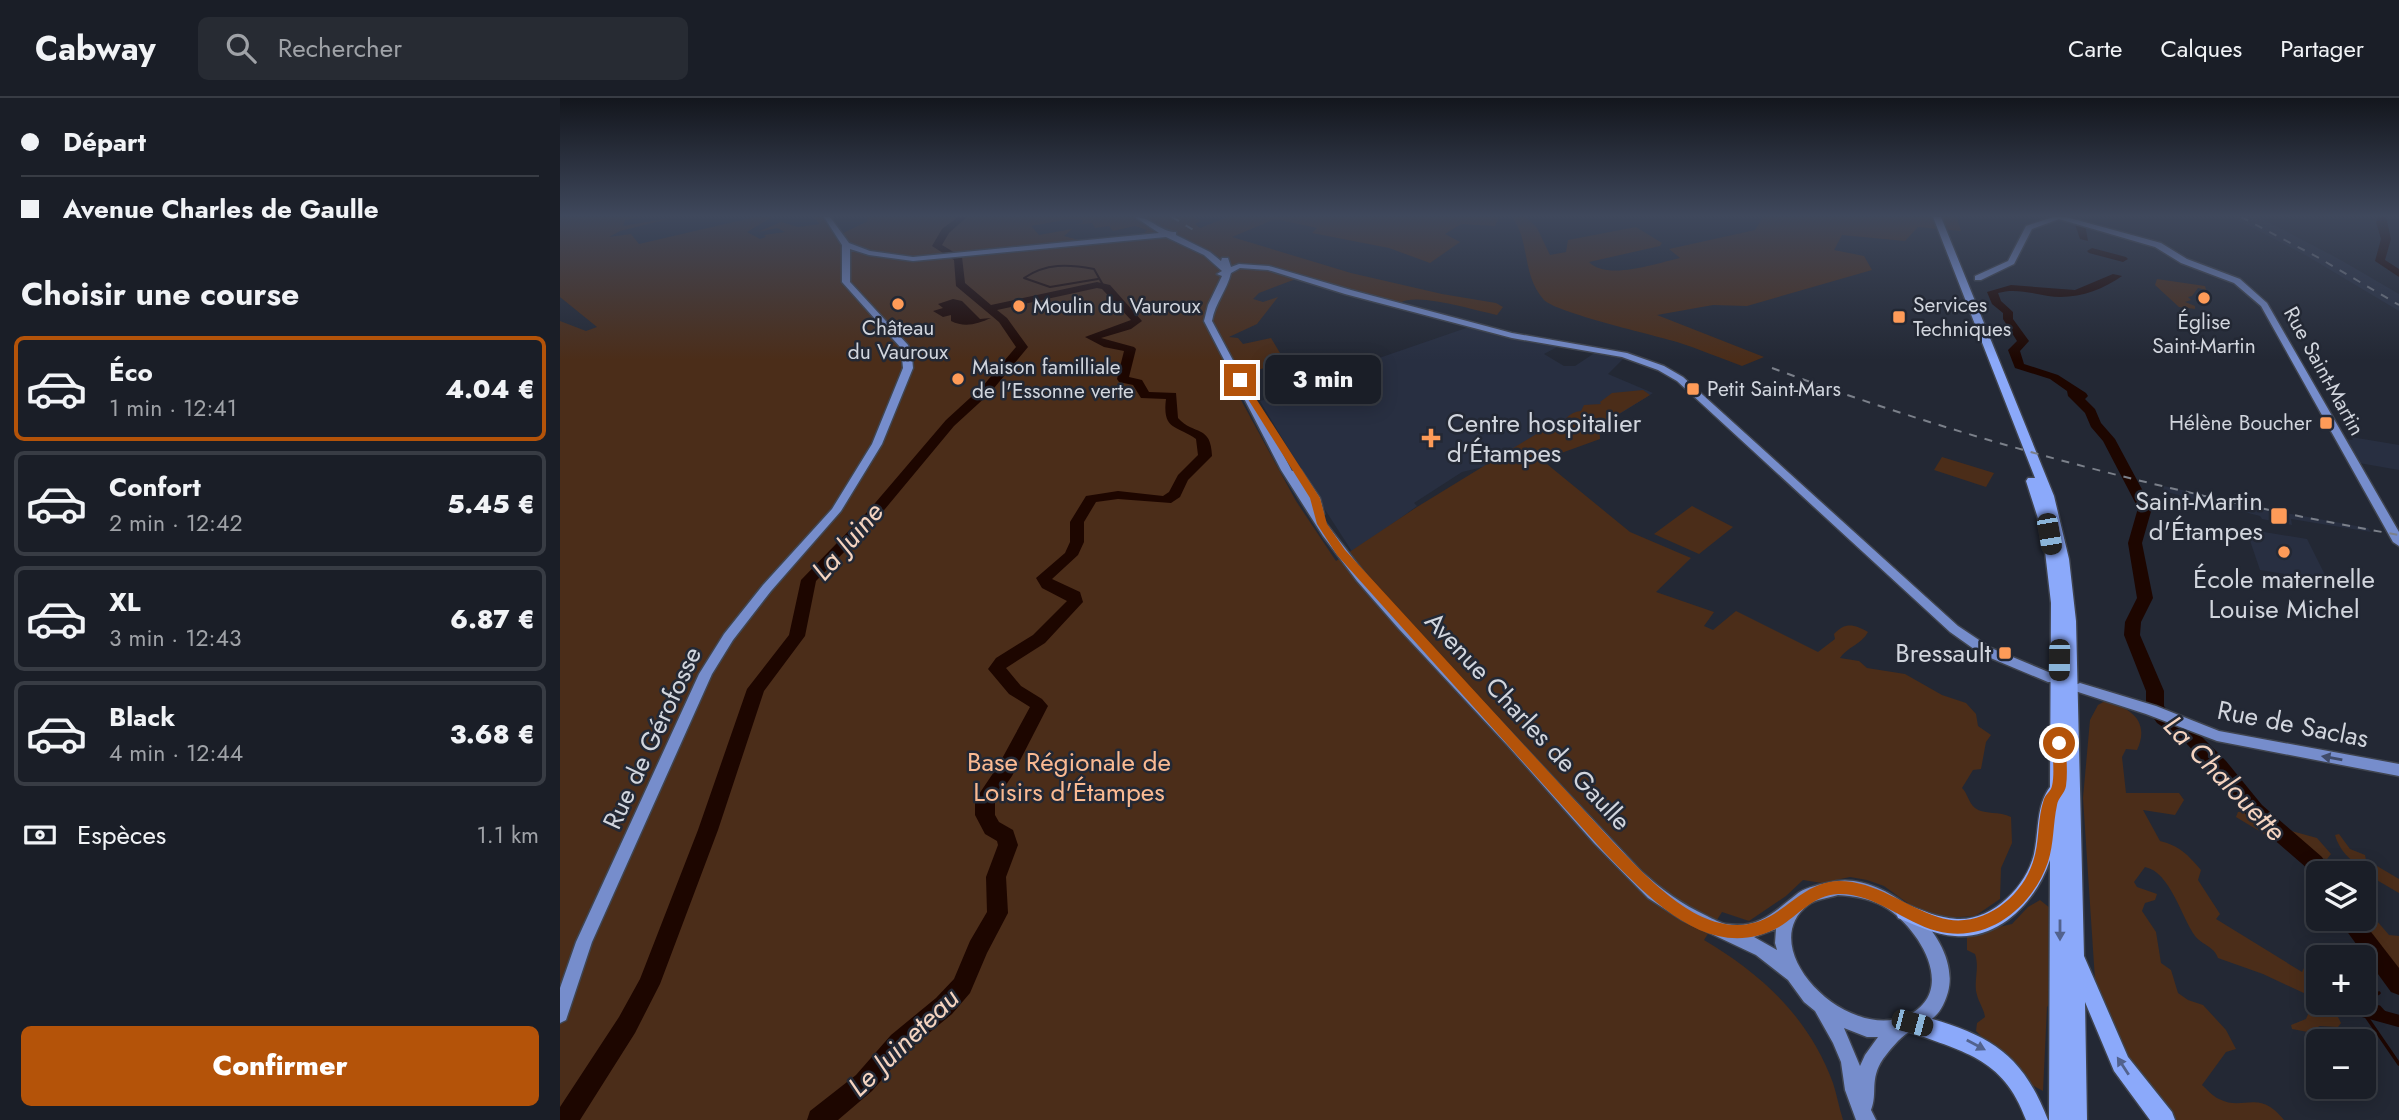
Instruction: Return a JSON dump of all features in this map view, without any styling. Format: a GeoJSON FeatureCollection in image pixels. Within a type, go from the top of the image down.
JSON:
{"type":"FeatureCollection","features":[{"type":"Feature","properties":{"kind":"main road"},"geometry":{"type":"LineString","coordinates":[[1950,265],[2026,464],[2049,534],[2059,603],[2060,1120]]}},
{"type":"Feature","properties":{"kind":"main road"},"geometry":{"type":"LineString","coordinates":[[1956,265],[2048,496],[2060,536],[2066,570],[2076,959],[2076,1120]]}},
{"type":"Feature","properties":{"kind":"main road"},"geometry":{"type":"LineString","coordinates":[[1905,912],[1937,924],[1959,928],[1983,924],[2007,910],[2026,892],[2042,860],[2051,799],[2059,788]]}},
{"type":"Feature","properties":{"kind":"main road"},"geometry":{"type":"LineString","coordinates":[[2076,959],[2121,1064],[2164,1120]]}},
{"type":"Feature","properties":{"kind":"main road"},"geometry":{"type":"LineString","coordinates":[[1906,1025],[1963,1038],[1989,1052],[2021,1086],[2038,1120]]}},
{"type":"Feature","properties":{"kind":"street"},"geometry":{"type":"LineString","coordinates":[[836,511],[877,444],[908,368],[905,346],[846,282],[846,265]]}},
{"type":"Feature","properties":{"kind":"street"},"geometry":{"type":"LineString","coordinates":[[1220,265],[1229,274]]}},
{"type":"Feature","properties":{"kind":"street"},"geometry":{"type":"LineString","coordinates":[[1226,265],[1229,274]]}},
{"type":"Feature","properties":{"kind":"street"},"geometry":{"type":"LineString","coordinates":[[1978,278],[2005,265]]}},
{"type":"Feature","properties":{"kind":"street","name":"Rue Saint-Martin"},"geometry":{"type":"LineString","coordinates":[[2195,265],[2234,279],[2264,305],[2399,542]]}},
{"type":"Feature","properties":{"kind":"street"},"geometry":{"type":"LineString","coordinates":[[1229,274],[1257,270],[1284,273],[1502,332],[1608,351],[1652,364],[1680,379],[1964,637],[1986,651],[2053,679]]}},
{"type":"Feature","properties":{"kind":"street","name":"Avenue Charles de Gaulle"},"geometry":{"type":"LineString","coordinates":[[1229,274],[1209,312],[1208,321],[1262,428],[1341,553],[1609,847],[1662,900],[1693,920],[1766,953],[1791,973]]}},
{"type":"Feature","properties":{"kind":"street","name":"Rue de Gérofosse"},"geometry":{"type":"LineString","coordinates":[[560,1014],[584,942],[706,674],[728,637],[767,588],[836,511]]}},
{"type":"Feature","properties":{"kind":"street"},"geometry":{"type":"LineString","coordinates":[[2080,688],[2174,719]]}},
{"type":"Feature","properties":{"kind":"street","name":"Rue de Saclas"},"geometry":{"type":"LineString","coordinates":[[2174,719],[2227,739],[2399,770]]}},
{"type":"Feature","properties":{"kind":"street"},"geometry":{"type":"LineString","coordinates":[[1866,1119],[1862,1091],[1866,1069],[1877,1048],[1935,1003],[1941,975],[1938,957],[1929,938],[1905,912],[1879,896],[1847,888],[1818,891],[1794,907],[1785,922],[1782,942],[1791,973],[1807,995],[1821,1007],[1849,1023],[1863,1027],[1906,1025]]}},
{"type":"Feature","properties":{"kind":"street","name":"Avenue Charles de Gaulle"},"geometry":{"type":"LineString","coordinates":[[1716,930],[1740,933],[1761,929],[1794,907]]}},
{"type":"Feature","properties":{"kind":"street"},"geometry":{"type":"LineString","coordinates":[[1821,1007],[1850,1062],[1854,1090],[1866,1119]]}},
{"type":"Feature","properties":{"kind":"shaded area"},"geometry":{"type":"Polygon","coordinates":[[[2322,265],[2349,265],[2399,294],[2399,311],[2322,265]]]}},
{"type":"Feature","properties":{"kind":"shaded area"},"geometry":{"type":"Polygon","coordinates":[[[953,299],[962,301],[980,319],[991,318],[966,325],[951,321],[951,315],[943,317],[933,311],[943,308],[938,304],[953,299]]]}},
{"type":"Feature","properties":{"kind":"shaded area","name":"Centre hospitalier d'Étampes"},"geometry":{"type":"Polygon","coordinates":[[[1469,327],[1513,339],[1559,346],[1544,354],[1564,366],[1575,366],[1596,352],[1625,357],[1608,374],[1653,393],[1583,437],[1533,455],[1462,472],[1414,503],[1417,506],[1353,553],[1260,401],[1273,397],[1273,389],[1382,357],[1469,327]]]}},
{"type":"Feature","properties":{"kind":"shaded area"},"geometry":{"type":"Polygon","coordinates":[[[2351,437],[2399,445],[2399,470],[2359,463],[2345,439],[2353,440],[2351,437]]]}},
{"type":"Feature","properties":{"kind":"shaded area"},"geometry":{"type":"Polygon","coordinates":[[[2164,486],[2368,528],[2371,532],[2291,519],[2292,525],[2262,519],[2260,516],[2163,491],[2164,486]]]}},
{"type":"Feature","properties":{"kind":"shaded area","name":"École maternelle Louise Michel"},"geometry":{"type":"Polygon","coordinates":[[[2246,529],[2307,539],[2328,581],[2260,570],[2246,529]]]}},
{"type":"Feature","properties":{"kind":"green space","name":"Base Régionale de Loisirs d'Étampes"},"geometry":{"type":"Polygon","coordinates":[[[560,265],[1324,265],[1442,294],[1496,303],[1503,307],[1497,315],[1433,301],[1408,300],[1400,303],[1301,277],[1259,293],[1253,299],[1263,302],[1278,297],[1257,324],[1229,337],[1238,338],[1243,344],[1271,338],[1280,353],[1268,367],[1229,378],[1296,501],[1336,561],[1417,507],[1538,433],[1556,428],[1569,415],[1581,411],[1584,405],[1601,404],[1600,402],[1612,393],[1643,390],[1650,395],[1599,426],[1600,439],[1542,460],[1630,532],[1691,558],[1656,592],[1714,612],[1704,626],[1713,630],[1736,611],[1818,652],[1835,639],[1834,634],[1838,630],[1846,626],[1858,627],[1868,632],[1840,658],[1859,661],[1867,668],[1905,674],[1942,695],[1966,703],[1976,714],[1978,726],[1991,735],[1986,742],[1981,769],[1973,770],[1962,788],[1975,808],[2011,817],[2012,843],[2001,868],[2000,899],[1975,916],[1946,918],[1917,910],[1884,886],[1850,877],[1822,883],[1803,880],[1786,896],[1749,921],[1722,912],[1704,940],[1764,983],[1797,1018],[1823,1060],[1833,1083],[1843,1120],[560,1120],[560,321],[586,331],[597,327],[560,297],[560,265]]]}},
{"type":"Feature","properties":{"kind":"green space"},"geometry":{"type":"Polygon","coordinates":[[[1528,265],[1593,265],[1608,270],[1620,270],[1652,265],[1869,265],[1872,270],[1747,306],[1713,305],[1657,315],[1764,357],[1742,366],[1677,342],[1553,305],[1544,300],[1537,290],[1528,265]]]}},
{"type":"Feature","properties":{"kind":"green space"},"geometry":{"type":"Polygon","coordinates":[[[2157,279],[2205,286],[2206,290],[2198,288],[2188,297],[2191,300],[2185,302],[2195,306],[2195,309],[2179,307],[2155,285],[2157,279]]]}},
{"type":"Feature","properties":{"kind":"green space"},"geometry":{"type":"Polygon","coordinates":[[[1942,457],[1994,473],[1986,487],[1934,470],[1942,457]]]}},
{"type":"Feature","properties":{"kind":"green space"},"geometry":{"type":"Polygon","coordinates":[[[1692,506],[1733,527],[1699,554],[1654,534],[1692,506]]]}},
{"type":"Feature","properties":{"kind":"green space"},"geometry":{"type":"Polygon","coordinates":[[[2105,701],[2115,704],[2130,712],[2140,724],[2137,750],[2126,749],[2122,757],[2126,793],[2179,793],[2184,800],[2175,815],[2143,810],[2160,841],[2183,851],[2201,870],[2198,880],[2220,914],[2216,919],[2302,972],[2304,968],[2306,969],[2306,994],[2263,974],[2218,958],[2214,951],[2195,936],[2161,877],[2145,867],[2134,882],[2137,887],[2157,894],[2155,900],[2145,903],[2142,911],[2156,932],[2161,963],[2171,970],[2178,993],[2203,1005],[2226,1030],[2236,1049],[2226,1052],[2202,1085],[2216,1098],[2228,1102],[2266,1105],[2284,1120],[2175,1120],[2133,1078],[2096,995],[2083,798],[2090,720],[2098,705],[2105,701]]]}},
{"type":"Feature","properties":{"kind":"green space"},"geometry":{"type":"Polygon","coordinates":[[[2246,811],[2280,828],[2317,838],[2331,854],[2327,859],[2321,858],[2279,843],[2236,817],[2238,812],[2246,811]]]}},
{"type":"Feature","properties":{"kind":"green space"},"geometry":{"type":"Polygon","coordinates":[[[2339,834],[2350,849],[2365,855],[2366,861],[2353,861],[2349,858],[2335,835],[2339,834]]]}},
{"type":"Feature","properties":{"kind":"green space"},"geometry":{"type":"Polygon","coordinates":[[[2376,866],[2399,879],[2399,893],[2376,880],[2376,866]]]}},
{"type":"Feature","properties":{"kind":"green space"},"geometry":{"type":"Polygon","coordinates":[[[2040,900],[2050,908],[2053,1000],[2047,1007],[2043,1091],[2025,1081],[1976,1031],[1977,1023],[1985,1017],[1976,990],[1975,954],[1967,950],[1967,934],[2012,924],[2028,907],[2040,900]]]}},
{"type":"Feature","properties":{"kind":"green space"},"geometry":{"type":"Polygon","coordinates":[[[2376,920],[2389,935],[2399,936],[2399,975],[2376,958],[2376,945],[2360,945],[2348,931],[2376,931],[2376,920]]]}},
{"type":"Feature","properties":{"kind":"green space"},"geometry":{"type":"Polygon","coordinates":[[[2308,1015],[2337,1015],[2341,1023],[2338,1027],[2320,1026],[2306,1029],[2306,1032],[2292,1029],[2291,1025],[2306,1019],[2308,1015]]]}},
{"type":"Feature","properties":{"kind":"waterway","name":"La Juine"},"geometry":{"type":"LineString","coordinates":[[566,1120],[627,1025],[649,984],[708,830],[756,689],[797,636],[809,580],[875,512],[950,423],[986,390],[1022,347],[1003,320],[960,284],[959,265]]}},
{"type":"Feature","properties":{"kind":"waterway"},"geometry":{"type":"LineString","coordinates":[[2385,265],[2399,274]]}},
{"type":"Feature","properties":{"kind":"waterway"},"geometry":{"type":"LineString","coordinates":[[1098,279],[1050,287],[1024,278],[1049,267],[1075,266],[1094,269],[1103,285]]}},
{"type":"Feature","properties":{"kind":"waterway","name":"La Chalouette"},"geometry":{"type":"LineString","coordinates":[[2076,392],[2054,377],[2019,366],[2014,350],[2023,341],[2008,319],[2008,312],[1996,302],[1992,292],[2021,288],[2070,294],[2117,276]]}},
{"type":"Feature","properties":{"kind":"waterway","name":"Le Juineteau"},"geometry":{"type":"LineString","coordinates":[[819,1120],[864,1083],[899,1043],[944,1006],[962,986],[978,948],[998,913],[996,877],[1008,845],[1006,836],[992,828],[985,815],[985,800],[1005,771],[1039,706],[1015,690],[996,669],[1002,662],[1039,639],[1075,602],[1075,596],[1047,584],[1044,578],[1071,555],[1077,542],[1077,522],[1091,499],[1118,495],[1166,500],[1175,494],[1183,477],[1205,456],[1203,438],[1182,428],[1172,418],[1172,396],[1145,395],[1138,383],[1123,379],[1130,349],[1108,345],[1091,337],[1127,327],[1137,321],[1106,287],[1097,285],[990,308]]}},
{"type":"Feature","properties":{"kind":"waterway","name":"La Chalouette"},"geometry":{"type":"LineString","coordinates":[[2076,392],[2082,396]]}},
{"type":"Feature","properties":{"kind":"waterway","name":"La Chalouette"},"geometry":{"type":"LineString","coordinates":[[2076,392],[2072,393],[2091,412],[2095,424],[2109,439],[2145,508],[2135,543],[2145,598],[2133,622],[2132,635],[2155,691],[2155,707],[2163,718],[2192,738],[2219,766],[2255,811],[2313,861]]}},
{"type":"Feature","properties":{"kind":"waterway","name":"La Chalouette"},"geometry":{"type":"LineString","coordinates":[[2357,931],[2399,985]]}},
{"type":"Feature","properties":{"kind":"waterway"},"geometry":{"type":"LineString","coordinates":[[2376,1007],[2379,1007],[2389,1018],[2399,1021]]}},
{"type":"Feature","properties":{"kind":"waterway"},"geometry":{"type":"LineString","coordinates":[[2365,1015],[2399,1064]]}},
{"type":"Feature","properties":{"kind":"waterway"},"geometry":{"type":"LineString","coordinates":[[2376,1015],[2399,1021]]}},
{"type":"Feature","properties":{"kind":"railway"},"geometry":{"type":"LineString","coordinates":[[2330,265],[2399,305]]}},
{"type":"Feature","properties":{"kind":"railway"},"geometry":{"type":"LineString","coordinates":[[1772,368],[1926,421],[2081,466],[2239,504],[2399,535]]}},
{"type":"Feature","properties":{"kind":"place","name":"Église Saint-Martin"},"geometry":{"type":"Point","coordinates":[2204,298]}},
{"type":"Feature","properties":{"kind":"place","name":"Château du Vauroux"},"geometry":{"type":"Point","coordinates":[898,304]}},
{"type":"Feature","properties":{"kind":"place","name":"Moulin du Vauroux"},"geometry":{"type":"Point","coordinates":[1019,306]}},
{"type":"Feature","properties":{"kind":"place","name":"Services Techniques"},"geometry":{"type":"Point","coordinates":[1899,317]}},
{"type":"Feature","properties":{"kind":"place","name":"Maison familliale de l'Essonne verte"},"geometry":{"type":"Point","coordinates":[958,379]}},
{"type":"Feature","properties":{"kind":"place","name":"Petit Saint-Mars"},"geometry":{"type":"Point","coordinates":[1693,389]}},
{"type":"Feature","properties":{"kind":"place","name":"Hélène Boucher"},"geometry":{"type":"Point","coordinates":[2326,423]}},
{"type":"Feature","properties":{"kind":"place","name":"Centre hospitalier d'Étampes"},"geometry":{"type":"Point","coordinates":[1431,438]}},
{"type":"Feature","properties":{"kind":"place","name":"Saint-Martin d'Étampes"},"geometry":{"type":"Point","coordinates":[2279,516]}},
{"type":"Feature","properties":{"kind":"place","name":"École maternelle Louise Michel"},"geometry":{"type":"Point","coordinates":[2284,552]}},
{"type":"Feature","properties":{"kind":"place","name":"Bressault"},"geometry":{"type":"Point","coordinates":[2005,653]}},
{"type":"Feature","properties":{"kind":"route"},"geometry":{"type":"LineString","coordinates":[[1240,380],[1315,498],[1322,524],[1341,553],[1411,633],[1609,847],[1653,892],[1693,920],[1716,930],[1740,933],[1761,929],[1781,918],[1809,895],[1829,888],[1847,888],[1879,896],[1905,912],[1937,924],[1959,928],[1983,924],[2007,910],[2026,892],[2042,860],[2051,799],[2059,788],[2059,743]]}}]}
